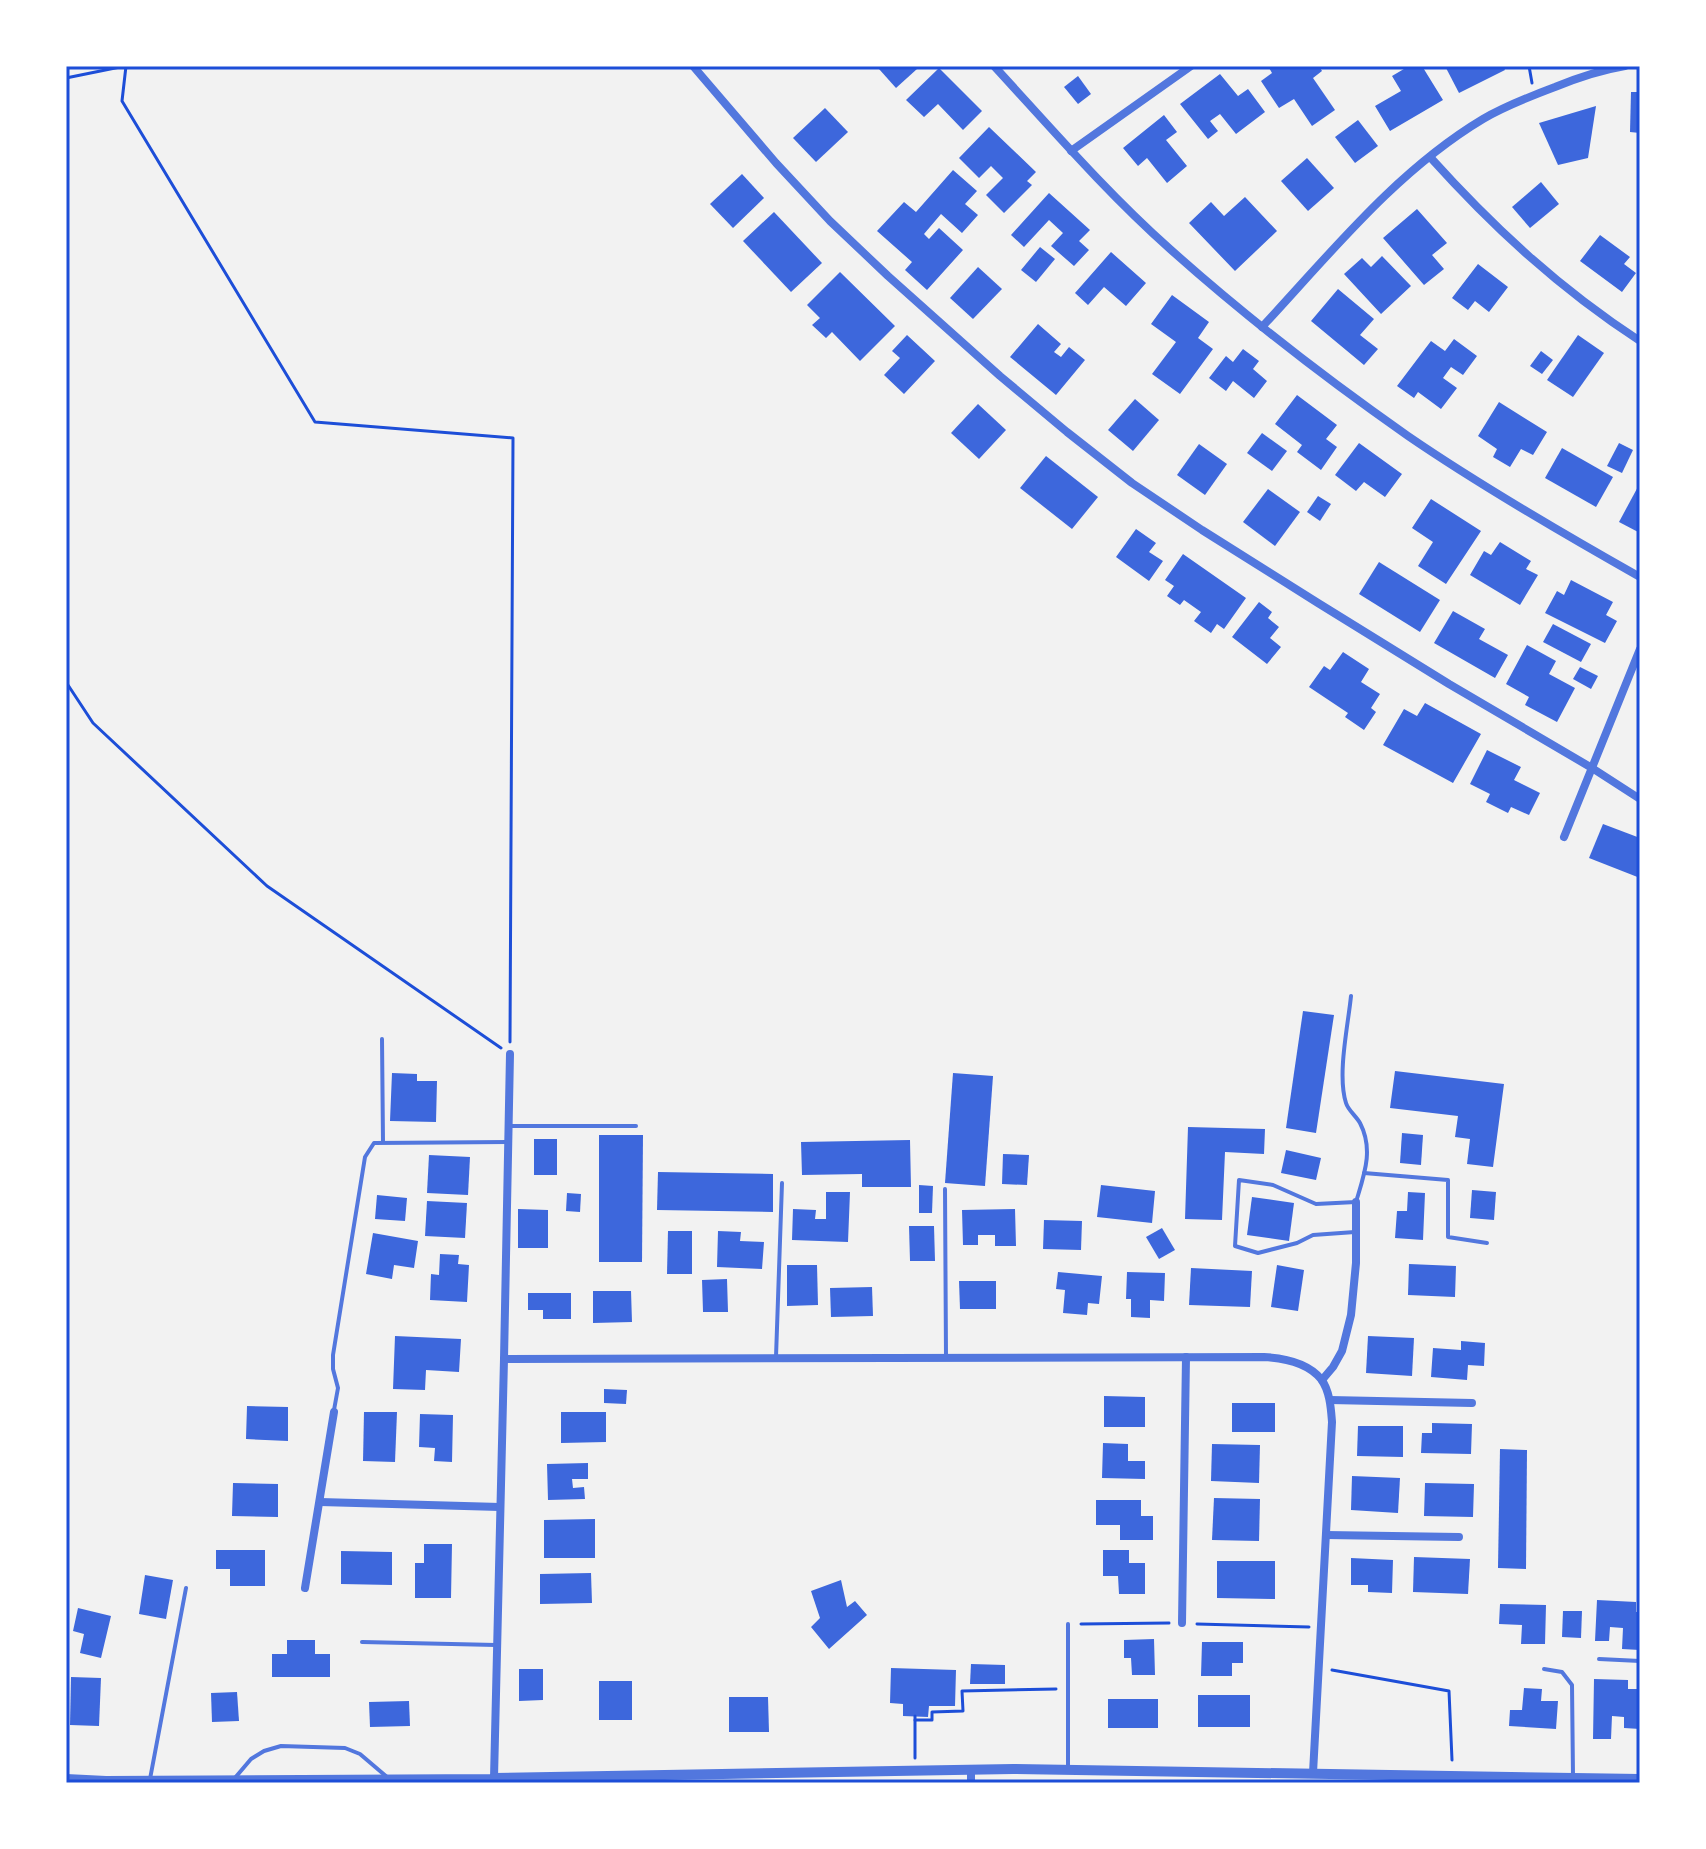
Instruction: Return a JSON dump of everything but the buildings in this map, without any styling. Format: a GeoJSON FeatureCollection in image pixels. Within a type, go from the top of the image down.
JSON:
{"type":"FeatureCollection","features":[{"type":"Feature","properties":{"kind":"street"},"geometry":{"type":"LineString","coordinates":[[693,66],[776,163],[849,239],[1000,376],[1110,466],[1202,530],[1640,799]]}},
{"type":"Feature","properties":{"kind":"street"},"geometry":{"type":"LineString","coordinates":[[994,66],[1118,200],[1262,327],[1410,437],[1512,502],[1640,577]]}},
{"type":"Feature","properties":{"kind":"street"},"geometry":{"type":"LineString","coordinates":[[1071,151],[1191,66]]}},
{"type":"Feature","properties":{"kind":"street"},"geometry":{"type":"LineString","coordinates":[[1262,327],[1371,211],[1430,157],[1484,119],[1535,94],[1625,66]]}},
{"type":"Feature","properties":{"kind":"street"},"geometry":{"type":"LineString","coordinates":[[1430,157],[1517,247],[1561,285],[1640,341]]}},
{"type":"Feature","properties":{"kind":"street"},"geometry":{"type":"LineString","coordinates":[[1564,837],[1640,649]]}},
{"type":"Feature","properties":{"kind":"street"},"geometry":{"type":"LineString","coordinates":[[494,1780],[510,1054]]}},
{"type":"Feature","properties":{"kind":"street"},"geometry":{"type":"LineString","coordinates":[[1322,1380],[1342,1351],[1351,1315],[1356,1263],[1356,1202]]}},
{"type":"Feature","properties":{"kind":"street"},"geometry":{"type":"LineString","coordinates":[[1182,1623],[1186,1357]]}},
{"type":"Feature","properties":{"kind":"street"},"geometry":{"type":"LineString","coordinates":[[504,1359],[1264,1357],[1285,1359],[1307,1368],[1322,1380],[1330,1400],[1332,1422],[1313,1773]]}},
{"type":"Feature","properties":{"kind":"street"},"geometry":{"type":"LineString","coordinates":[[1330,1400],[1472,1403]]}},
{"type":"Feature","properties":{"kind":"street"},"geometry":{"type":"LineString","coordinates":[[305,1588],[334,1412]]}},
{"type":"Feature","properties":{"kind":"street"},"geometry":{"type":"LineString","coordinates":[[320,1502],[500,1507]]}},
{"type":"Feature","properties":{"kind":"street"},"geometry":{"type":"LineString","coordinates":[[1326,1535],[1459,1537]]}},
{"type":"Feature","properties":{"kind":"street"},"geometry":{"type":"LineString","coordinates":[[66,1778],[273,1781],[731,1778],[971,1769],[1068,1770],[1226,1778],[1313,1773],[1452,1780],[1640,1779]]}},
{"type":"Feature","properties":{"kind":"street"},"geometry":{"type":"LineString","coordinates":[[971,1769],[971,1783]]}},
{"type":"Feature","properties":{"kind":"lane"},"geometry":{"type":"LineString","coordinates":[[1351,996],[1342,1076],[1346,1105],[1360,1122],[1368,1160],[1356,1202],[1316,1204],[1273,1185],[1239,1180],[1235,1246],[1258,1253],[1297,1243],[1313,1235],[1356,1232]]}},
{"type":"Feature","properties":{"kind":"lane"},"geometry":{"type":"LineString","coordinates":[[382,1039],[383,1142]]}},
{"type":"Feature","properties":{"kind":"lane"},"geometry":{"type":"LineString","coordinates":[[509,1126],[636,1126]]}},
{"type":"Feature","properties":{"kind":"lane"},"geometry":{"type":"LineString","coordinates":[[334,1412],[338,1388],[333,1355],[365,1157],[374,1143],[508,1142]]}},
{"type":"Feature","properties":{"kind":"lane"},"geometry":{"type":"LineString","coordinates":[[1364,1173],[1448,1180],[1448,1237],[1487,1243]]}},
{"type":"Feature","properties":{"kind":"lane"},"geometry":{"type":"LineString","coordinates":[[776,1358],[782,1183]]}},
{"type":"Feature","properties":{"kind":"lane"},"geometry":{"type":"LineString","coordinates":[[945,1189],[946,1357]]}},
{"type":"Feature","properties":{"kind":"lane"},"geometry":{"type":"LineString","coordinates":[[150,1780],[186,1588]]}},
{"type":"Feature","properties":{"kind":"lane"},"geometry":{"type":"LineString","coordinates":[[1068,1624],[1068,1770]]}},
{"type":"Feature","properties":{"kind":"lane"},"geometry":{"type":"LineString","coordinates":[[362,1642],[497,1645]]}},
{"type":"Feature","properties":{"kind":"lane"},"geometry":{"type":"LineString","coordinates":[[1599,1659],[1640,1661]]}},
{"type":"Feature","properties":{"kind":"lane"},"geometry":{"type":"LineString","coordinates":[[1544,1669],[1562,1672],[1572,1685],[1573,1778]]}},
{"type":"Feature","properties":{"kind":"lane"},"geometry":{"type":"LineString","coordinates":[[234,1779],[251,1759],[281,1746],[345,1748],[360,1754],[389,1778]]}},
{"type":"Feature","properties":{"kind":"path"},"geometry":{"type":"LineString","coordinates":[[66,78],[126,66],[122,101],[315,422],[513,438],[510,1054]]}},
{"type":"Feature","properties":{"kind":"path"},"geometry":{"type":"LineString","coordinates":[[66,682],[93,723],[267,886],[510,1054]]}},
{"type":"Feature","properties":{"kind":"path"},"geometry":{"type":"LineString","coordinates":[[1319,1668],[1449,1691],[1452,1780]]}},
{"type":"Feature","properties":{"kind":"path"},"geometry":{"type":"LineString","coordinates":[[915,1770],[915,1718],[932,1720],[932,1712],[963,1711],[962,1691],[1068,1689]]}}]}
